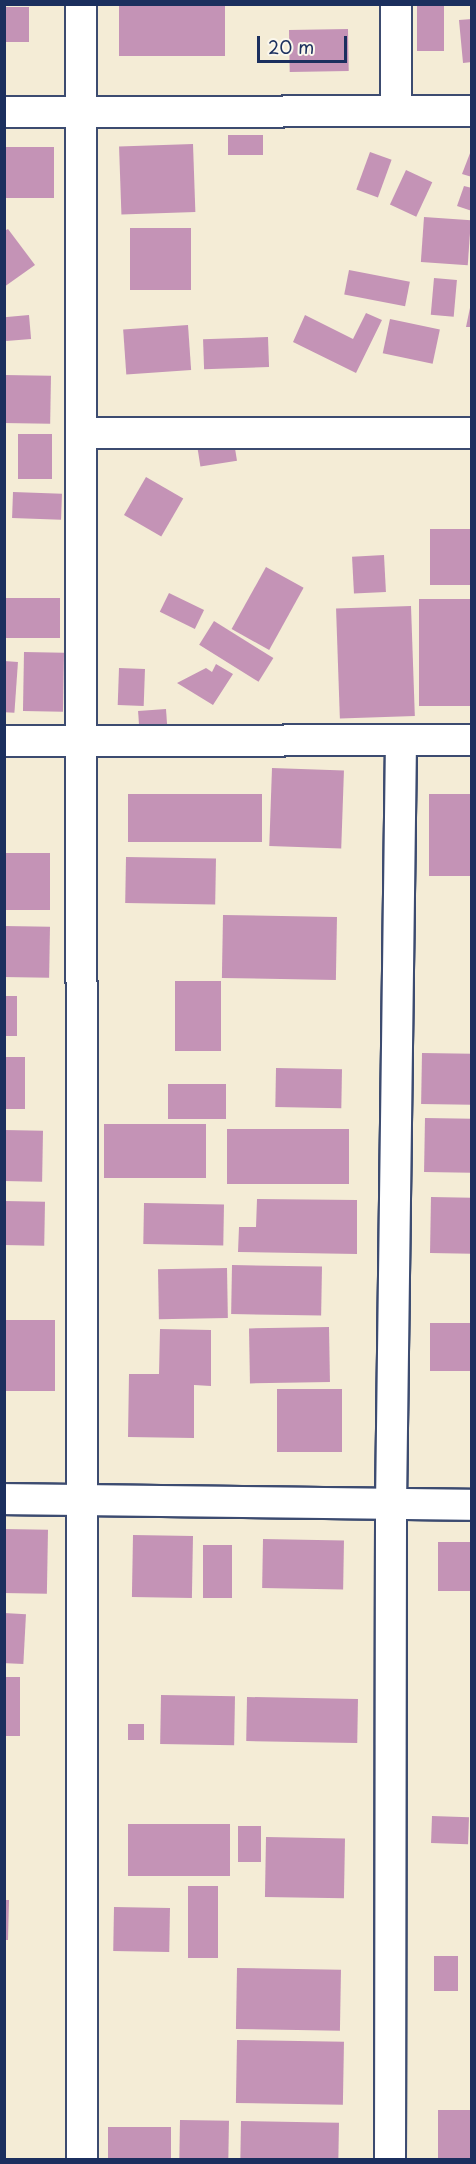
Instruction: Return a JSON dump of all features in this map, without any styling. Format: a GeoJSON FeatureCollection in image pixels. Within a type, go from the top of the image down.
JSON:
{"type":"FeatureCollection","features":[{"type":"Feature","properties":{"kind":"street"},"geometry":{"type":"LineString","coordinates":[[81,4],[82,2160]]}},
{"type":"Feature","properties":{"kind":"street"},"geometry":{"type":"LineString","coordinates":[[396,4],[396,110]]}},
{"type":"Feature","properties":{"kind":"street"},"geometry":{"type":"LineString","coordinates":[[4,112],[471,111]]}},
{"type":"Feature","properties":{"kind":"street"},"geometry":{"type":"LineString","coordinates":[[81,433],[471,433]]}},
{"type":"Feature","properties":{"kind":"street"},"geometry":{"type":"LineString","coordinates":[[390,2160],[391,1505],[401,740]]}},
{"type":"Feature","properties":{"kind":"street"},"geometry":{"type":"LineString","coordinates":[[4,741],[471,740]]}},
{"type":"Feature","properties":{"kind":"street"},"geometry":{"type":"LineString","coordinates":[[4,1499],[471,1505]]}},
{"type":"Feature","properties":{"kind":"building"},"geometry":{"type":"Polygon","coordinates":[[[119,4],[225,4],[225,56],[119,56],[119,4]]]}},
{"type":"Feature","properties":{"kind":"building"},"geometry":{"type":"Polygon","coordinates":[[[417,4],[444,4],[444,51],[417,51],[417,4]]]}},
{"type":"Feature","properties":{"kind":"building"},"geometry":{"type":"Polygon","coordinates":[[[4,7],[29,7],[29,42],[4,42],[4,7]]]}},
{"type":"Feature","properties":{"kind":"building"},"geometry":{"type":"Polygon","coordinates":[[[472,19],[472,62],[463,63],[459,20],[472,19]]]}},
{"type":"Feature","properties":{"kind":"building"},"geometry":{"type":"Polygon","coordinates":[[[348,29],[349,71],[290,72],[289,30],[348,29]]]}},
{"type":"Feature","properties":{"kind":"building"},"geometry":{"type":"Polygon","coordinates":[[[228,135],[263,135],[263,155],[228,155],[228,135]]]}},
{"type":"Feature","properties":{"kind":"building"},"geometry":{"type":"Polygon","coordinates":[[[193,144],[195,212],[121,215],[119,147],[193,144]]]}},
{"type":"Feature","properties":{"kind":"building"},"geometry":{"type":"Polygon","coordinates":[[[4,147],[54,147],[54,198],[4,198],[4,147]]]}},
{"type":"Feature","properties":{"kind":"building"},"geometry":{"type":"Polygon","coordinates":[[[472,148],[472,177],[462,174],[472,148]]]}},
{"type":"Feature","properties":{"kind":"building"},"geometry":{"type":"Polygon","coordinates":[[[370,152],[392,160],[378,197],[356,190],[370,152]]]}},
{"type":"Feature","properties":{"kind":"building"},"geometry":{"type":"Polygon","coordinates":[[[406,170],[432,182],[416,217],[390,204],[406,170]]]}},
{"type":"Feature","properties":{"kind":"building"},"geometry":{"type":"Polygon","coordinates":[[[464,186],[472,188],[472,211],[457,206],[464,186]]]}},
{"type":"Feature","properties":{"kind":"building"},"geometry":{"type":"Polygon","coordinates":[[[424,217],[471,220],[468,265],[421,262],[424,217]]]}},
{"type":"Feature","properties":{"kind":"building"},"geometry":{"type":"Polygon","coordinates":[[[130,228],[191,228],[191,290],[130,290],[130,228]]]}},
{"type":"Feature","properties":{"kind":"building"},"geometry":{"type":"Polygon","coordinates":[[[8,229],[35,265],[4,287],[4,231],[8,229]]]}},
{"type":"Feature","properties":{"kind":"building"},"geometry":{"type":"Polygon","coordinates":[[[349,270],[410,282],[405,306],[344,295],[349,270]]]}},
{"type":"Feature","properties":{"kind":"building"},"geometry":{"type":"Polygon","coordinates":[[[434,278],[457,280],[454,317],[431,315],[434,278]]]}},
{"type":"Feature","properties":{"kind":"building"},"geometry":{"type":"Polygon","coordinates":[[[472,298],[472,327],[466,327],[472,298]]]}},
{"type":"Feature","properties":{"kind":"building"},"geometry":{"type":"Polygon","coordinates":[[[366,313],[382,320],[356,373],[293,342],[305,315],[353,339],[366,313]]]}},
{"type":"Feature","properties":{"kind":"building"},"geometry":{"type":"Polygon","coordinates":[[[29,315],[31,339],[6,341],[4,317],[29,315]]]}},
{"type":"Feature","properties":{"kind":"building"},"geometry":{"type":"Polygon","coordinates":[[[390,319],[440,330],[433,364],[383,353],[390,319]]]}},
{"type":"Feature","properties":{"kind":"building"},"geometry":{"type":"Polygon","coordinates":[[[188,325],[191,370],[126,374],[123,330],[188,325]]]}},
{"type":"Feature","properties":{"kind":"building"},"geometry":{"type":"Polygon","coordinates":[[[268,337],[269,367],[204,369],[203,339],[268,337]]]}},
{"type":"Feature","properties":{"kind":"building"},"geometry":{"type":"Polygon","coordinates":[[[4,375],[51,376],[50,424],[4,423],[4,375]]]}},
{"type":"Feature","properties":{"kind":"building"},"geometry":{"type":"Polygon","coordinates":[[[18,434],[52,434],[52,479],[18,479],[18,434]]]}},
{"type":"Feature","properties":{"kind":"building"},"geometry":{"type":"Polygon","coordinates":[[[234,442],[237,461],[200,467],[197,448],[234,442]]]}},
{"type":"Feature","properties":{"kind":"building"},"geometry":{"type":"Polygon","coordinates":[[[146,477],[183,498],[161,537],[124,515],[146,477]]]}},
{"type":"Feature","properties":{"kind":"building"},"geometry":{"type":"Polygon","coordinates":[[[13,492],[62,494],[61,520],[12,518],[13,492]]]}},
{"type":"Feature","properties":{"kind":"building"},"geometry":{"type":"Polygon","coordinates":[[[430,529],[472,529],[472,585],[430,585],[430,529]]]}},
{"type":"Feature","properties":{"kind":"building"},"geometry":{"type":"Polygon","coordinates":[[[384,555],[386,592],[354,594],[352,557],[384,555]]]}},
{"type":"Feature","properties":{"kind":"building"},"geometry":{"type":"Polygon","coordinates":[[[266,567],[304,588],[269,650],[232,629],[266,567]]]}},
{"type":"Feature","properties":{"kind":"building"},"geometry":{"type":"Polygon","coordinates":[[[169,593],[204,610],[195,629],[160,612],[169,593]]]}},
{"type":"Feature","properties":{"kind":"building"},"geometry":{"type":"Polygon","coordinates":[[[4,598],[60,598],[60,638],[4,638],[4,598]]]}},
{"type":"Feature","properties":{"kind":"building"},"geometry":{"type":"Polygon","coordinates":[[[419,599],[472,599],[472,706],[419,706],[419,599]]]}},
{"type":"Feature","properties":{"kind":"building"},"geometry":{"type":"Polygon","coordinates":[[[411,606],[415,716],[340,719],[336,609],[411,606]]]}},
{"type":"Feature","properties":{"kind":"building"},"geometry":{"type":"Polygon","coordinates":[[[214,621],[273,658],[259,682],[199,645],[214,621]]]}},
{"type":"Feature","properties":{"kind":"building"},"geometry":{"type":"Polygon","coordinates":[[[24,652],[64,653],[63,712],[23,711],[24,652]]]}},
{"type":"Feature","properties":{"kind":"building"},"geometry":{"type":"Polygon","coordinates":[[[4,661],[18,662],[14,713],[4,712],[4,661]]]}},
{"type":"Feature","properties":{"kind":"building"},"geometry":{"type":"Polygon","coordinates":[[[216,664],[233,674],[213,705],[177,683],[206,668],[212,672],[216,664]]]}},
{"type":"Feature","properties":{"kind":"building"},"geometry":{"type":"Polygon","coordinates":[[[119,668],[145,669],[144,706],[118,705],[119,668]]]}},
{"type":"Feature","properties":{"kind":"building"},"geometry":{"type":"Polygon","coordinates":[[[166,709],[167,725],[139,727],[138,711],[166,709]]]}},
{"type":"Feature","properties":{"kind":"building"},"geometry":{"type":"Polygon","coordinates":[[[272,768],[344,771],[341,848],[269,846],[272,768]]]}},
{"type":"Feature","properties":{"kind":"building"},"geometry":{"type":"Polygon","coordinates":[[[128,794],[262,794],[262,842],[128,842],[128,794]]]}},
{"type":"Feature","properties":{"kind":"building"},"geometry":{"type":"Polygon","coordinates":[[[429,794],[472,794],[472,876],[429,876],[429,794]]]}},
{"type":"Feature","properties":{"kind":"building"},"geometry":{"type":"Polygon","coordinates":[[[4,853],[50,853],[50,910],[4,910],[4,853]]]}},
{"type":"Feature","properties":{"kind":"building"},"geometry":{"type":"Polygon","coordinates":[[[126,857],[216,859],[215,905],[125,903],[126,857]]]}},
{"type":"Feature","properties":{"kind":"building"},"geometry":{"type":"Polygon","coordinates":[[[223,915],[337,917],[336,980],[222,978],[223,915]]]}},
{"type":"Feature","properties":{"kind":"building"},"geometry":{"type":"Polygon","coordinates":[[[4,926],[50,927],[49,978],[4,977],[4,926]]]}},
{"type":"Feature","properties":{"kind":"building"},"geometry":{"type":"Polygon","coordinates":[[[175,981],[221,981],[221,1051],[175,1051],[175,981]]]}},
{"type":"Feature","properties":{"kind":"building"},"geometry":{"type":"Polygon","coordinates":[[[4,996],[17,996],[17,1036],[4,1036],[4,996]]]}},
{"type":"Feature","properties":{"kind":"building"},"geometry":{"type":"Polygon","coordinates":[[[422,1053],[472,1054],[471,1105],[421,1104],[422,1053]]]}},
{"type":"Feature","properties":{"kind":"building"},"geometry":{"type":"Polygon","coordinates":[[[4,1057],[25,1057],[25,1109],[4,1109],[4,1057]]]}},
{"type":"Feature","properties":{"kind":"building"},"geometry":{"type":"Polygon","coordinates":[[[276,1068],[342,1069],[341,1108],[275,1107],[276,1068]]]}},
{"type":"Feature","properties":{"kind":"building"},"geometry":{"type":"Polygon","coordinates":[[[168,1084],[226,1084],[226,1119],[168,1119],[168,1084]]]}},
{"type":"Feature","properties":{"kind":"building"},"geometry":{"type":"Polygon","coordinates":[[[425,1118],[472,1119],[471,1173],[424,1172],[425,1118]]]}},
{"type":"Feature","properties":{"kind":"building"},"geometry":{"type":"Polygon","coordinates":[[[104,1124],[206,1124],[206,1178],[104,1178],[104,1124]]]}},
{"type":"Feature","properties":{"kind":"building"},"geometry":{"type":"Polygon","coordinates":[[[227,1129],[349,1129],[349,1184],[227,1184],[227,1129]]]}},
{"type":"Feature","properties":{"kind":"building"},"geometry":{"type":"Polygon","coordinates":[[[4,1130],[43,1131],[42,1182],[4,1181],[4,1130]]]}},
{"type":"Feature","properties":{"kind":"building"},"geometry":{"type":"Polygon","coordinates":[[[431,1197],[472,1198],[471,1254],[430,1253],[431,1197]]]}},
{"type":"Feature","properties":{"kind":"building"},"geometry":{"type":"Polygon","coordinates":[[[257,1199],[357,1200],[357,1254],[238,1252],[239,1227],[256,1227],[257,1199]]]}},
{"type":"Feature","properties":{"kind":"building"},"geometry":{"type":"Polygon","coordinates":[[[4,1201],[45,1202],[44,1246],[4,1245],[4,1201]]]}},
{"type":"Feature","properties":{"kind":"building"},"geometry":{"type":"Polygon","coordinates":[[[144,1203],[224,1204],[223,1245],[143,1244],[144,1203]]]}},
{"type":"Feature","properties":{"kind":"building"},"geometry":{"type":"Polygon","coordinates":[[[232,1265],[322,1267],[321,1316],[231,1314],[232,1265]]]}},
{"type":"Feature","properties":{"kind":"building"},"geometry":{"type":"Polygon","coordinates":[[[227,1268],[228,1318],[159,1319],[158,1269],[227,1268]]]}},
{"type":"Feature","properties":{"kind":"building"},"geometry":{"type":"Polygon","coordinates":[[[4,1320],[55,1320],[55,1391],[4,1391],[4,1320]]]}},
{"type":"Feature","properties":{"kind":"building"},"geometry":{"type":"Polygon","coordinates":[[[430,1323],[471,1323],[471,1371],[430,1371],[430,1323]]]}},
{"type":"Feature","properties":{"kind":"building"},"geometry":{"type":"Polygon","coordinates":[[[329,1327],[330,1382],[250,1383],[249,1328],[329,1327]]]}},
{"type":"Feature","properties":{"kind":"building"},"geometry":{"type":"Polygon","coordinates":[[[160,1329],[211,1330],[211,1386],[194,1385],[194,1438],[128,1437],[129,1374],[159,1374],[160,1329]]]}},
{"type":"Feature","properties":{"kind":"building"},"geometry":{"type":"Polygon","coordinates":[[[277,1389],[342,1389],[342,1452],[277,1452],[277,1389]]]}},
{"type":"Feature","properties":{"kind":"building"},"geometry":{"type":"Polygon","coordinates":[[[4,1529],[48,1530],[47,1594],[4,1593],[4,1529]]]}},
{"type":"Feature","properties":{"kind":"building"},"geometry":{"type":"Polygon","coordinates":[[[133,1535],[193,1536],[192,1598],[132,1597],[133,1535]]]}},
{"type":"Feature","properties":{"kind":"building"},"geometry":{"type":"Polygon","coordinates":[[[263,1539],[344,1540],[343,1589],[262,1588],[263,1539]]]}},
{"type":"Feature","properties":{"kind":"building"},"geometry":{"type":"Polygon","coordinates":[[[438,1542],[472,1542],[472,1591],[438,1591],[438,1542]]]}},
{"type":"Feature","properties":{"kind":"building"},"geometry":{"type":"Polygon","coordinates":[[[203,1545],[232,1545],[232,1598],[203,1598],[203,1545]]]}},
{"type":"Feature","properties":{"kind":"building"},"geometry":{"type":"Polygon","coordinates":[[[4,1613],[26,1614],[23,1664],[4,1663],[4,1613]]]}},
{"type":"Feature","properties":{"kind":"building"},"geometry":{"type":"Polygon","coordinates":[[[4,1677],[20,1677],[20,1736],[4,1736],[4,1677]]]}},
{"type":"Feature","properties":{"kind":"building"},"geometry":{"type":"Polygon","coordinates":[[[161,1695],[235,1696],[234,1745],[160,1744],[161,1695]]]}},
{"type":"Feature","properties":{"kind":"building"},"geometry":{"type":"Polygon","coordinates":[[[247,1697],[358,1699],[357,1743],[246,1741],[247,1697]]]}},
{"type":"Feature","properties":{"kind":"building"},"geometry":{"type":"Polygon","coordinates":[[[128,1724],[144,1724],[144,1740],[128,1740],[128,1724]]]}},
{"type":"Feature","properties":{"kind":"building"},"geometry":{"type":"Polygon","coordinates":[[[432,1816],[469,1817],[468,1844],[431,1843],[432,1816]]]}},
{"type":"Feature","properties":{"kind":"building"},"geometry":{"type":"Polygon","coordinates":[[[128,1824],[230,1824],[230,1876],[128,1876],[128,1824]]]}},
{"type":"Feature","properties":{"kind":"building"},"geometry":{"type":"Polygon","coordinates":[[[238,1826],[261,1826],[261,1862],[238,1862],[238,1826]]]}},
{"type":"Feature","properties":{"kind":"building"},"geometry":{"type":"Polygon","coordinates":[[[266,1837],[345,1838],[344,1898],[265,1897],[266,1837]]]}},
{"type":"Feature","properties":{"kind":"building"},"geometry":{"type":"Polygon","coordinates":[[[188,1886],[218,1886],[218,1958],[188,1958],[188,1886]]]}},
{"type":"Feature","properties":{"kind":"building"},"geometry":{"type":"Polygon","coordinates":[[[4,1900],[9,1900],[8,1940],[4,1940],[4,1900]]]}},
{"type":"Feature","properties":{"kind":"building"},"geometry":{"type":"Polygon","coordinates":[[[114,1907],[170,1908],[169,1952],[113,1951],[114,1907]]]}},
{"type":"Feature","properties":{"kind":"building"},"geometry":{"type":"Polygon","coordinates":[[[434,1956],[458,1956],[458,1991],[434,1991],[434,1956]]]}},
{"type":"Feature","properties":{"kind":"building"},"geometry":{"type":"Polygon","coordinates":[[[237,1968],[341,1970],[340,2031],[236,2029],[237,1968]]]}},
{"type":"Feature","properties":{"kind":"building"},"geometry":{"type":"Polygon","coordinates":[[[237,2040],[344,2042],[343,2105],[236,2103],[237,2040]]]}},
{"type":"Feature","properties":{"kind":"building"},"geometry":{"type":"Polygon","coordinates":[[[438,2110],[472,2110],[472,2160],[438,2160],[438,2110]]]}},
{"type":"Feature","properties":{"kind":"building"},"geometry":{"type":"Polygon","coordinates":[[[180,2120],[229,2121],[228,2160],[179,2160],[180,2120]]]}},
{"type":"Feature","properties":{"kind":"building"},"geometry":{"type":"Polygon","coordinates":[[[241,2121],[339,2123],[338,2160],[240,2160],[241,2121]]]}},
{"type":"Feature","properties":{"kind":"building"},"geometry":{"type":"Polygon","coordinates":[[[108,2127],[171,2127],[171,2160],[108,2160],[108,2127]]]}}]}
